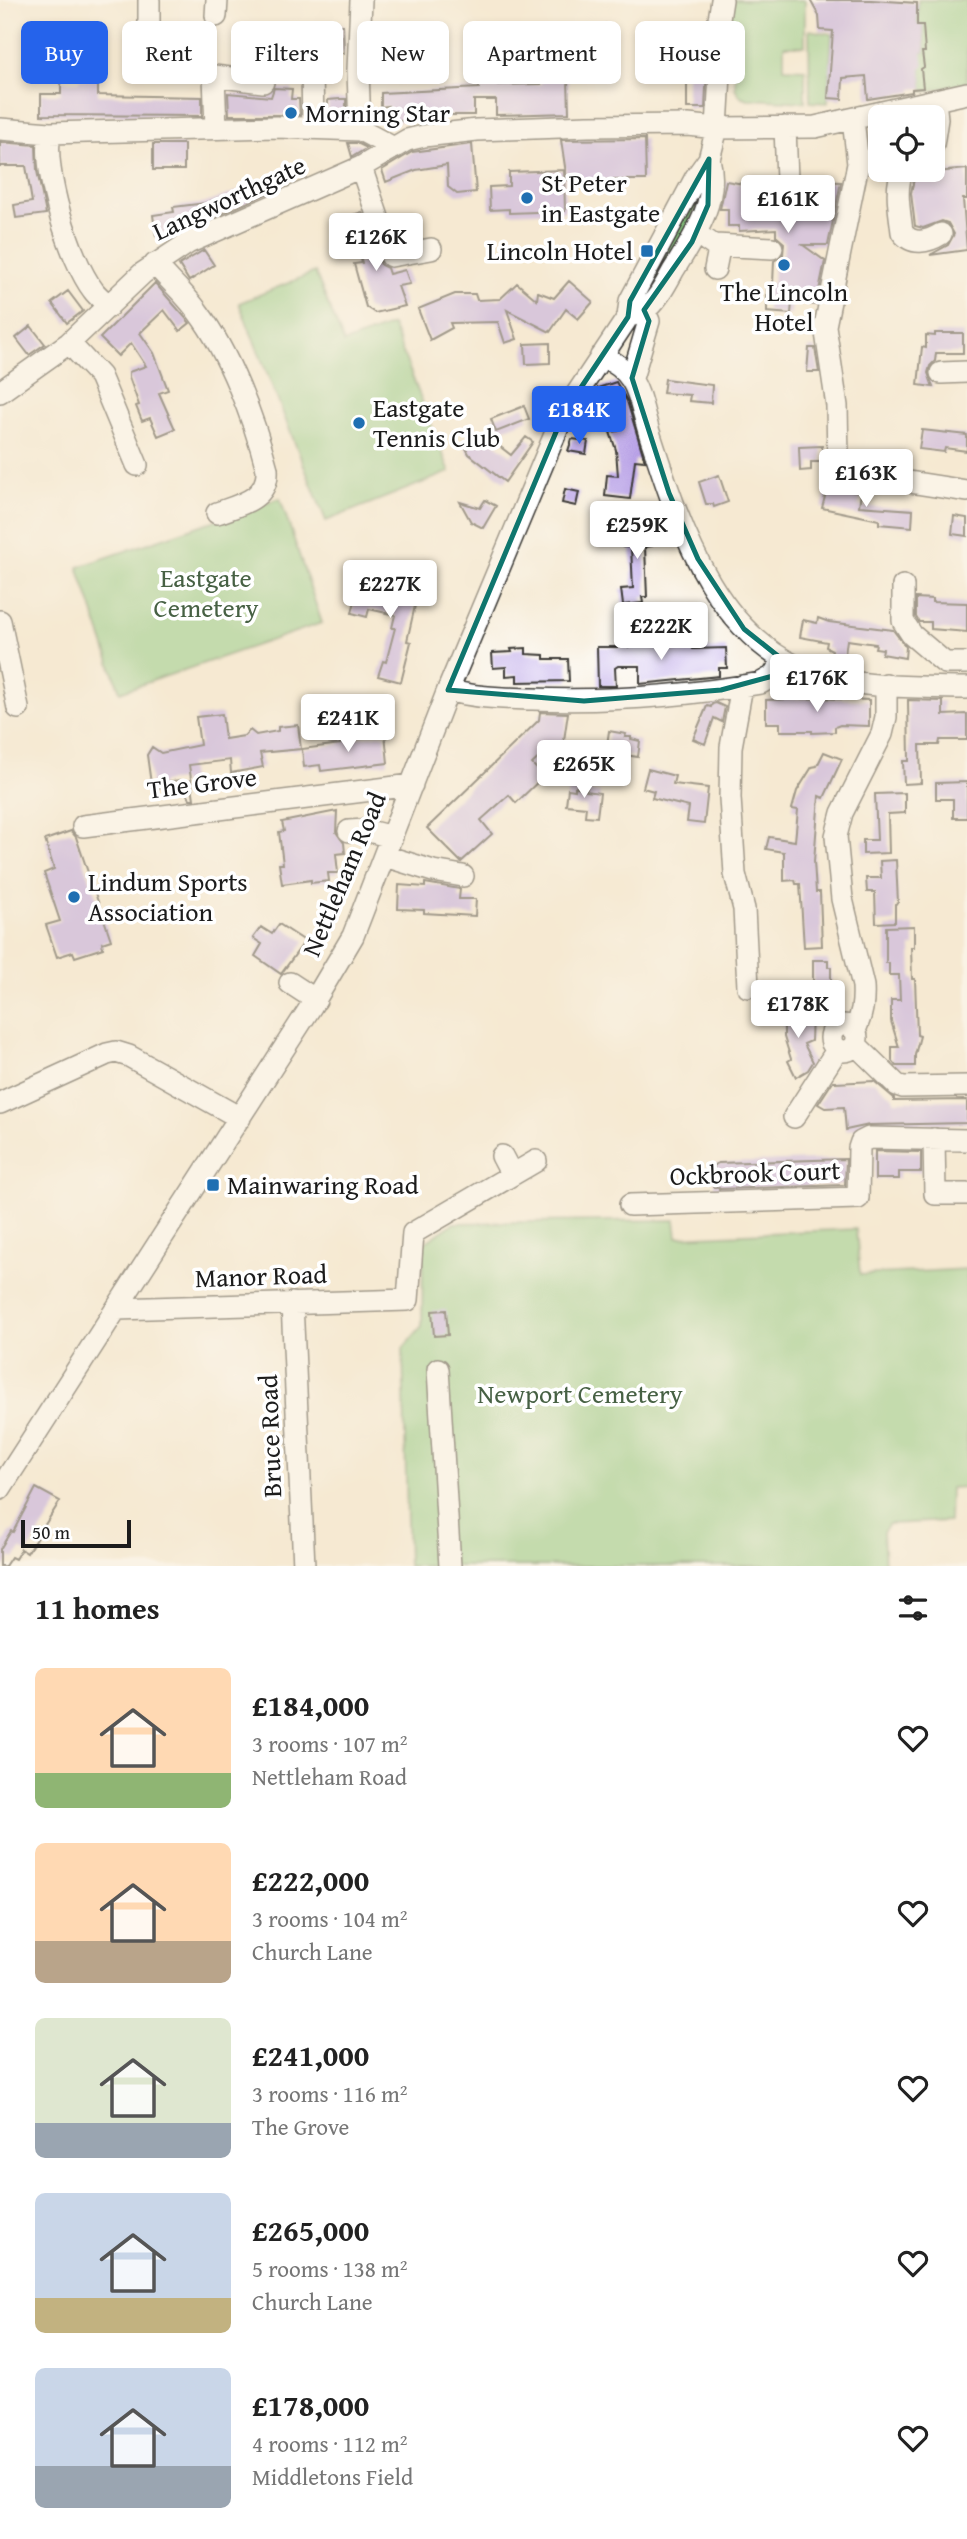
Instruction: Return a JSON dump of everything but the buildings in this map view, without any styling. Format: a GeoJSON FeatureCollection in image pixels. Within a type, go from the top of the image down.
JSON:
{"type":"FeatureCollection","features":[{"type":"Feature","properties":{"kind":"street"},"geometry":{"type":"LineString","coordinates":[[149,0],[149,21]]}},
{"type":"Feature","properties":{"kind":"street"},"geometry":{"type":"LineString","coordinates":[[360,130],[358,70],[361,0]]}},
{"type":"Feature","properties":{"kind":"street"},"geometry":{"type":"LineString","coordinates":[[632,378],[649,321],[636,313],[630,301],[696,177],[709,159],[717,128],[720,56],[718,26],[722,0]]}},
{"type":"Feature","properties":{"kind":"street"},"geometry":{"type":"LineString","coordinates":[[216,128],[214,76],[231,78]]}},
{"type":"Feature","properties":{"kind":"street"},"geometry":{"type":"LineString","coordinates":[[312,84],[313,128]]}},
{"type":"Feature","properties":{"kind":"street","name":"Langworthgate"},"geometry":{"type":"LineString","coordinates":[[0,392],[69,343],[143,272],[188,243],[361,167],[407,141],[424,136],[477,130],[601,125],[815,127],[967,93]]}},
{"type":"Feature","properties":{"kind":"street"},"geometry":{"type":"LineString","coordinates":[[935,100],[936,105]]}},
{"type":"Feature","properties":{"kind":"street"},"geometry":{"type":"LineString","coordinates":[[853,119],[858,164],[825,326],[837,406],[838,459],[841,468],[858,474],[967,491]]}},
{"type":"Feature","properties":{"kind":"street"},"geometry":{"type":"LineString","coordinates":[[785,127],[787,180]]}},
{"type":"Feature","properties":{"kind":"street"},"geometry":{"type":"LineString","coordinates":[[0,129],[50,133],[216,128],[360,130],[394,148]]}},
{"type":"Feature","properties":{"kind":"street"},"geometry":{"type":"LineString","coordinates":[[50,133],[48,146],[52,181],[65,231],[89,283],[109,306]]}},
{"type":"Feature","properties":{"kind":"street"},"geometry":{"type":"LineString","coordinates":[[636,313],[656,297],[696,235],[708,205],[712,170],[709,159]]}},
{"type":"Feature","properties":{"kind":"street"},"geometry":{"type":"LineString","coordinates":[[361,167],[391,256],[431,249]]}},
{"type":"Feature","properties":{"kind":"street"},"geometry":{"type":"LineString","coordinates":[[899,182],[902,232],[913,241],[921,242],[941,234]]}},
{"type":"Feature","properties":{"kind":"street"},"geometry":{"type":"LineString","coordinates":[[696,235],[715,244],[772,248]]}},
{"type":"Feature","properties":{"kind":"street"},"geometry":{"type":"LineString","coordinates":[[715,244],[719,249],[715,269]]}},
{"type":"Feature","properties":{"kind":"street"},"geometry":{"type":"LineString","coordinates":[[155,264],[213,315],[267,469],[264,489],[247,503],[217,513]]}},
{"type":"Feature","properties":{"kind":"street","name":"Nettleham Road"},"geometry":{"type":"LineString","coordinates":[[0,1489],[316,1000],[353,936],[447,691],[564,414],[601,356],[636,313]]}},
{"type":"Feature","properties":{"kind":"street"},"geometry":{"type":"LineString","coordinates":[[69,343],[100,376],[137,465]]}},
{"type":"Feature","properties":{"kind":"street"},"geometry":{"type":"LineString","coordinates":[[601,356],[616,363],[632,378],[669,493],[698,559],[727,608],[759,644],[783,660],[827,677],[852,682],[967,688]]}},
{"type":"Feature","properties":{"kind":"street"},"geometry":{"type":"LineString","coordinates":[[941,373],[967,372]]}},
{"type":"Feature","properties":{"kind":"street"},"geometry":{"type":"LineString","coordinates":[[903,586],[903,621],[912,635],[967,663]]}},
{"type":"Feature","properties":{"kind":"street"},"geometry":{"type":"LineString","coordinates":[[0,621],[18,708]]}},
{"type":"Feature","properties":{"kind":"street"},"geometry":{"type":"LineString","coordinates":[[945,652],[946,687]]}},
{"type":"Feature","properties":{"kind":"street"},"geometry":{"type":"LineString","coordinates":[[447,691],[480,697],[584,702],[654,697],[768,680],[783,660]]}},
{"type":"Feature","properties":{"kind":"street"},"geometry":{"type":"LineString","coordinates":[[794,1117],[849,1041],[861,1018],[863,986],[842,899],[836,836],[842,813],[882,734],[886,717],[886,684]]}},
{"type":"Feature","properties":{"kind":"street"},"geometry":{"type":"LineString","coordinates":[[742,686],[731,747],[730,798],[735,874],[744,909],[748,987]]}},
{"type":"Feature","properties":{"kind":"street","name":"The Grove"},"geometry":{"type":"LineString","coordinates":[[83,826],[412,785]]}},
{"type":"Feature","properties":{"kind":"street"},"geometry":{"type":"LineString","coordinates":[[349,831],[365,830],[433,871],[463,876]]}},
{"type":"Feature","properties":{"kind":"street"},"geometry":{"type":"LineString","coordinates":[[290,983],[316,1000]]}},
{"type":"Feature","properties":{"kind":"street"},"geometry":{"type":"LineString","coordinates":[[849,1041],[897,1085],[967,1086]]}},
{"type":"Feature","properties":{"kind":"street"},"geometry":{"type":"LineString","coordinates":[[0,1103],[116,1052],[129,1056],[240,1118]]}},
{"type":"Feature","properties":{"kind":"street","name":"Ockbrook Court"},"geometry":{"type":"LineString","coordinates":[[630,1205],[859,1198],[859,1149],[862,1142],[869,1138],[934,1139]]}},
{"type":"Feature","properties":{"kind":"street"},"geometry":{"type":"LineString","coordinates":[[967,1140],[934,1139],[935,1194],[967,1194]]}},
{"type":"Feature","properties":{"kind":"street","name":"Manor Road"},"geometry":{"type":"LineString","coordinates":[[117,1309],[408,1300],[413,1233],[507,1166],[536,1161]]}},
{"type":"Feature","properties":{"kind":"street","name":"Bruce Road"},"geometry":{"type":"LineString","coordinates":[[292,1303],[304,1566]]}},
{"type":"Feature","properties":{"kind":"street"},"geometry":{"type":"LineString","coordinates":[[438,1369],[450,1566]]}},
{"type":"Feature","properties":{"kind":"highlighted area"},"geometry":{"type":"Polygon","coordinates":[[[709,159],[708,205],[692,242],[644,310],[649,321],[632,378],[669,493],[698,559],[744,629],[783,660],[773,676],[721,690],[584,701],[448,690],[564,413],[628,317],[630,301],[709,159]]]}},
{"type":"Feature","properties":{"kind":"green space"},"geometry":{"type":"Polygon","coordinates":[[[733,0],[805,0],[805,46],[784,46],[784,68],[805,69],[805,102],[748,99],[740,96],[735,84],[745,84],[745,21],[730,21],[733,0]]]}},
{"type":"Feature","properties":{"kind":"green space"},"geometry":{"type":"Polygon","coordinates":[[[918,0],[967,0],[967,83],[923,92],[919,53],[925,52],[923,25],[917,25],[918,0]]]}},
{"type":"Feature","properties":{"kind":"green space"},"geometry":{"type":"Polygon","coordinates":[[[809,30],[832,34],[828,103],[810,102],[809,30]]]}},
{"type":"Feature","properties":{"kind":"green space"},"geometry":{"type":"Polygon","coordinates":[[[706,170],[696,206],[681,242],[637,310],[706,170]]]}},
{"type":"Feature","properties":{"kind":"green space","name":"Eastgate Tennis Club"},"geometry":{"type":"Polygon","coordinates":[[[315,272],[344,343],[392,325],[450,472],[326,521],[239,303],[315,272]]]}},
{"type":"Feature","properties":{"kind":"green space","name":"Eastgate Cemetery"},"geometry":{"type":"Polygon","coordinates":[[[280,498],[322,623],[120,692],[78,567],[280,498]]]}},
{"type":"Feature","properties":{"kind":"green space","name":"Newport Cemetery"},"geometry":{"type":"Polygon","coordinates":[[[675,1220],[677,1237],[856,1229],[860,1275],[967,1269],[967,1487],[950,1488],[949,1521],[889,1524],[883,1532],[885,1566],[408,1566],[403,1348],[422,1326],[423,1244],[454,1223],[675,1220]]]}},
{"type":"Feature","properties":{"kind":"place","name":"Morning Star"},"geometry":{"type":"Point","coordinates":[291,113]}},
{"type":"Feature","properties":{"kind":"place","name":"St Peter in Eastgate"},"geometry":{"type":"Point","coordinates":[527,198]}},
{"type":"Feature","properties":{"kind":"place","name":"Lincoln Hotel"},"geometry":{"type":"Point","coordinates":[647,251]}},
{"type":"Feature","properties":{"kind":"place","name":"The Lincoln Hotel"},"geometry":{"type":"Point","coordinates":[784,265]}},
{"type":"Feature","properties":{"kind":"place","name":"Eastgate Tennis Club"},"geometry":{"type":"Point","coordinates":[359,423]}},
{"type":"Feature","properties":{"kind":"place","name":"Lindum Sports Association"},"geometry":{"type":"Point","coordinates":[74,897]}},
{"type":"Feature","properties":{"kind":"place","name":"Mainwaring Road"},"geometry":{"type":"Point","coordinates":[213,1185]}}]}
